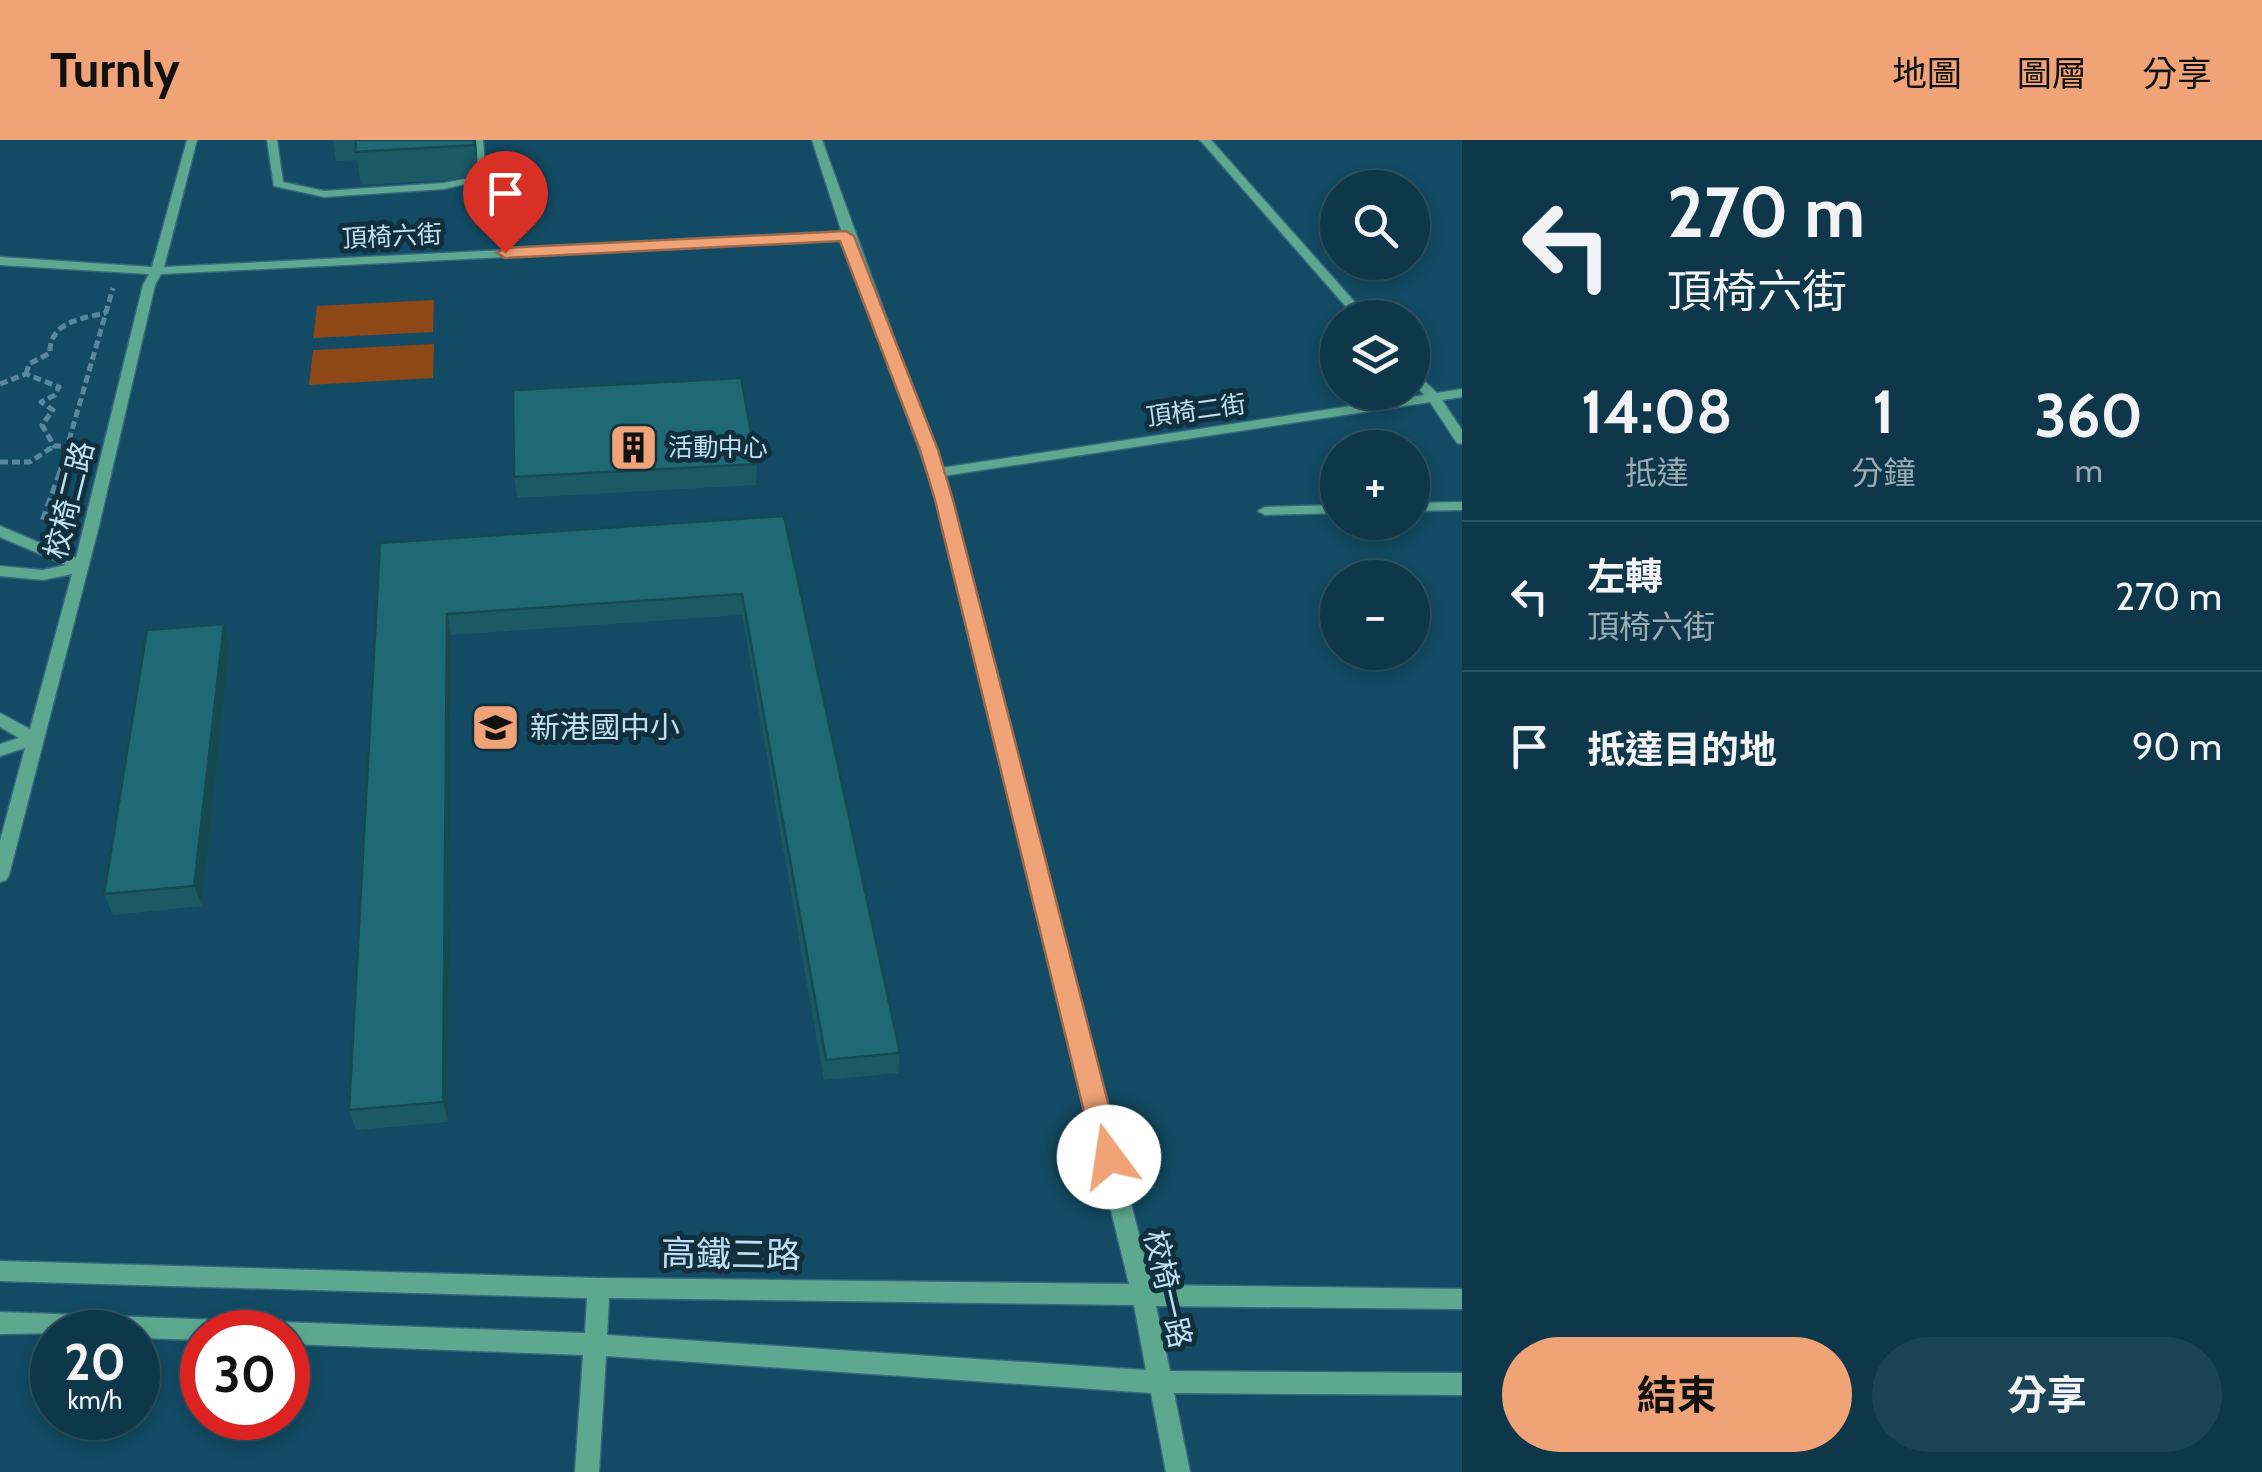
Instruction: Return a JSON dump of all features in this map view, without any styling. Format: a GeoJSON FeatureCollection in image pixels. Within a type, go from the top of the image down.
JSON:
{"type":"FeatureCollection","features":[{"type":"Feature","properties":{"kind":"street","name":"校椅二路"},"geometry":{"type":"LineString","coordinates":[[0,875],[81,566],[149,284],[192,140]]}},
{"type":"Feature","properties":{"kind":"street"},"geometry":{"type":"LineString","coordinates":[[272,140],[278,184],[324,194],[444,186],[480,179],[478,140]]}},
{"type":"Feature","properties":{"kind":"street","name":"校椅一路"},"geometry":{"type":"LineString","coordinates":[[817,140],[846,236],[936,473],[1143,1294],[1178,1472]]}},
{"type":"Feature","properties":{"kind":"street"},"geometry":{"type":"LineString","coordinates":[[1204,140],[1347,300]]}},
{"type":"Feature","properties":{"kind":"street","name":"頂椅六街"},"geometry":{"type":"LineString","coordinates":[[0,261],[156,271],[846,236]]}},
{"type":"Feature","properties":{"kind":"street"},"geometry":{"type":"LineString","coordinates":[[1430,393],[1462,440]]}},
{"type":"Feature","properties":{"kind":"street","name":"頂椅二街"},"geometry":{"type":"LineString","coordinates":[[936,473],[1462,393]]}},
{"type":"Feature","properties":{"kind":"street"},"geometry":{"type":"LineString","coordinates":[[1430,507],[1462,506]]}},
{"type":"Feature","properties":{"kind":"street"},"geometry":{"type":"LineString","coordinates":[[1265,511],[1320,509]]}},
{"type":"Feature","properties":{"kind":"street"},"geometry":{"type":"LineString","coordinates":[[0,531],[81,566]]}},
{"type":"Feature","properties":{"kind":"street"},"geometry":{"type":"LineString","coordinates":[[0,571],[43,575],[81,566]]}},
{"type":"Feature","properties":{"kind":"street"},"geometry":{"type":"LineString","coordinates":[[0,719],[34,739]]}},
{"type":"Feature","properties":{"kind":"street"},"geometry":{"type":"LineString","coordinates":[[0,750],[34,739]]}},
{"type":"Feature","properties":{"kind":"street","name":"高鐵三路"},"geometry":{"type":"LineString","coordinates":[[0,1272],[599,1288],[1462,1299]]}},
{"type":"Feature","properties":{"kind":"street"},"geometry":{"type":"LineString","coordinates":[[588,1472],[599,1288]]}},
{"type":"Feature","properties":{"kind":"street"},"geometry":{"type":"LineString","coordinates":[[0,1324],[180,1330]]}},
{"type":"Feature","properties":{"kind":"street"},"geometry":{"type":"LineString","coordinates":[[310,1334],[526,1340],[595,1348],[1160,1382],[1462,1384]]}},
{"type":"Feature","properties":{"kind":"path"},"geometry":{"type":"LineString","coordinates":[[43,520],[114,282]]}},
{"type":"Feature","properties":{"kind":"path"},"geometry":{"type":"LineString","coordinates":[[26,374],[29,364],[50,353],[48,342],[53,333],[81,318],[106,312]]}},
{"type":"Feature","properties":{"kind":"path"},"geometry":{"type":"LineString","coordinates":[[0,384],[26,374],[58,388],[55,395],[41,402],[52,410],[42,425],[54,446]]}},
{"type":"Feature","properties":{"kind":"path"},"geometry":{"type":"LineString","coordinates":[[0,462],[30,462],[54,446],[68,446]]}},
{"type":"Feature","properties":{"kind":"shaded area"},"geometry":{"type":"Polygon","coordinates":[[[434,300],[433,332],[313,338],[317,306],[434,300]]]}},
{"type":"Feature","properties":{"kind":"shaded area"},"geometry":{"type":"Polygon","coordinates":[[[434,344],[433,378],[309,385],[313,350],[434,344]]]}},
{"type":"Feature","properties":{"kind":"building"},"geometry":{"type":"Polygon","coordinates":[[[356,140],[474,140],[474,145],[355,152],[356,140]]]}},
{"type":"Feature","properties":{"kind":"building","name":"活動中心"},"geometry":{"type":"Polygon","coordinates":[[[741,378],[757,464],[514,477],[513,390],[741,378]]]}},
{"type":"Feature","properties":{"kind":"building"},"geometry":{"type":"Polygon","coordinates":[[[784,516],[900,1053],[826,1060],[742,594],[447,614],[443,1102],[349,1110],[380,543],[784,516]]]}},
{"type":"Feature","properties":{"kind":"building"},"geometry":{"type":"Polygon","coordinates":[[[224,624],[194,886],[104,894],[147,630],[224,624]]]}},
{"type":"Feature","properties":{"kind":"place","name":"活動中心"},"geometry":{"type":"Point","coordinates":[633,447]}},
{"type":"Feature","properties":{"kind":"place","name":"新港國中小"},"geometry":{"type":"Point","coordinates":[495,727]}},
{"type":"Feature","properties":{"kind":"route"},"geometry":{"type":"LineString","coordinates":[[505,253],[846,236],[929,450],[944,500],[1109,1157]]}}]}
